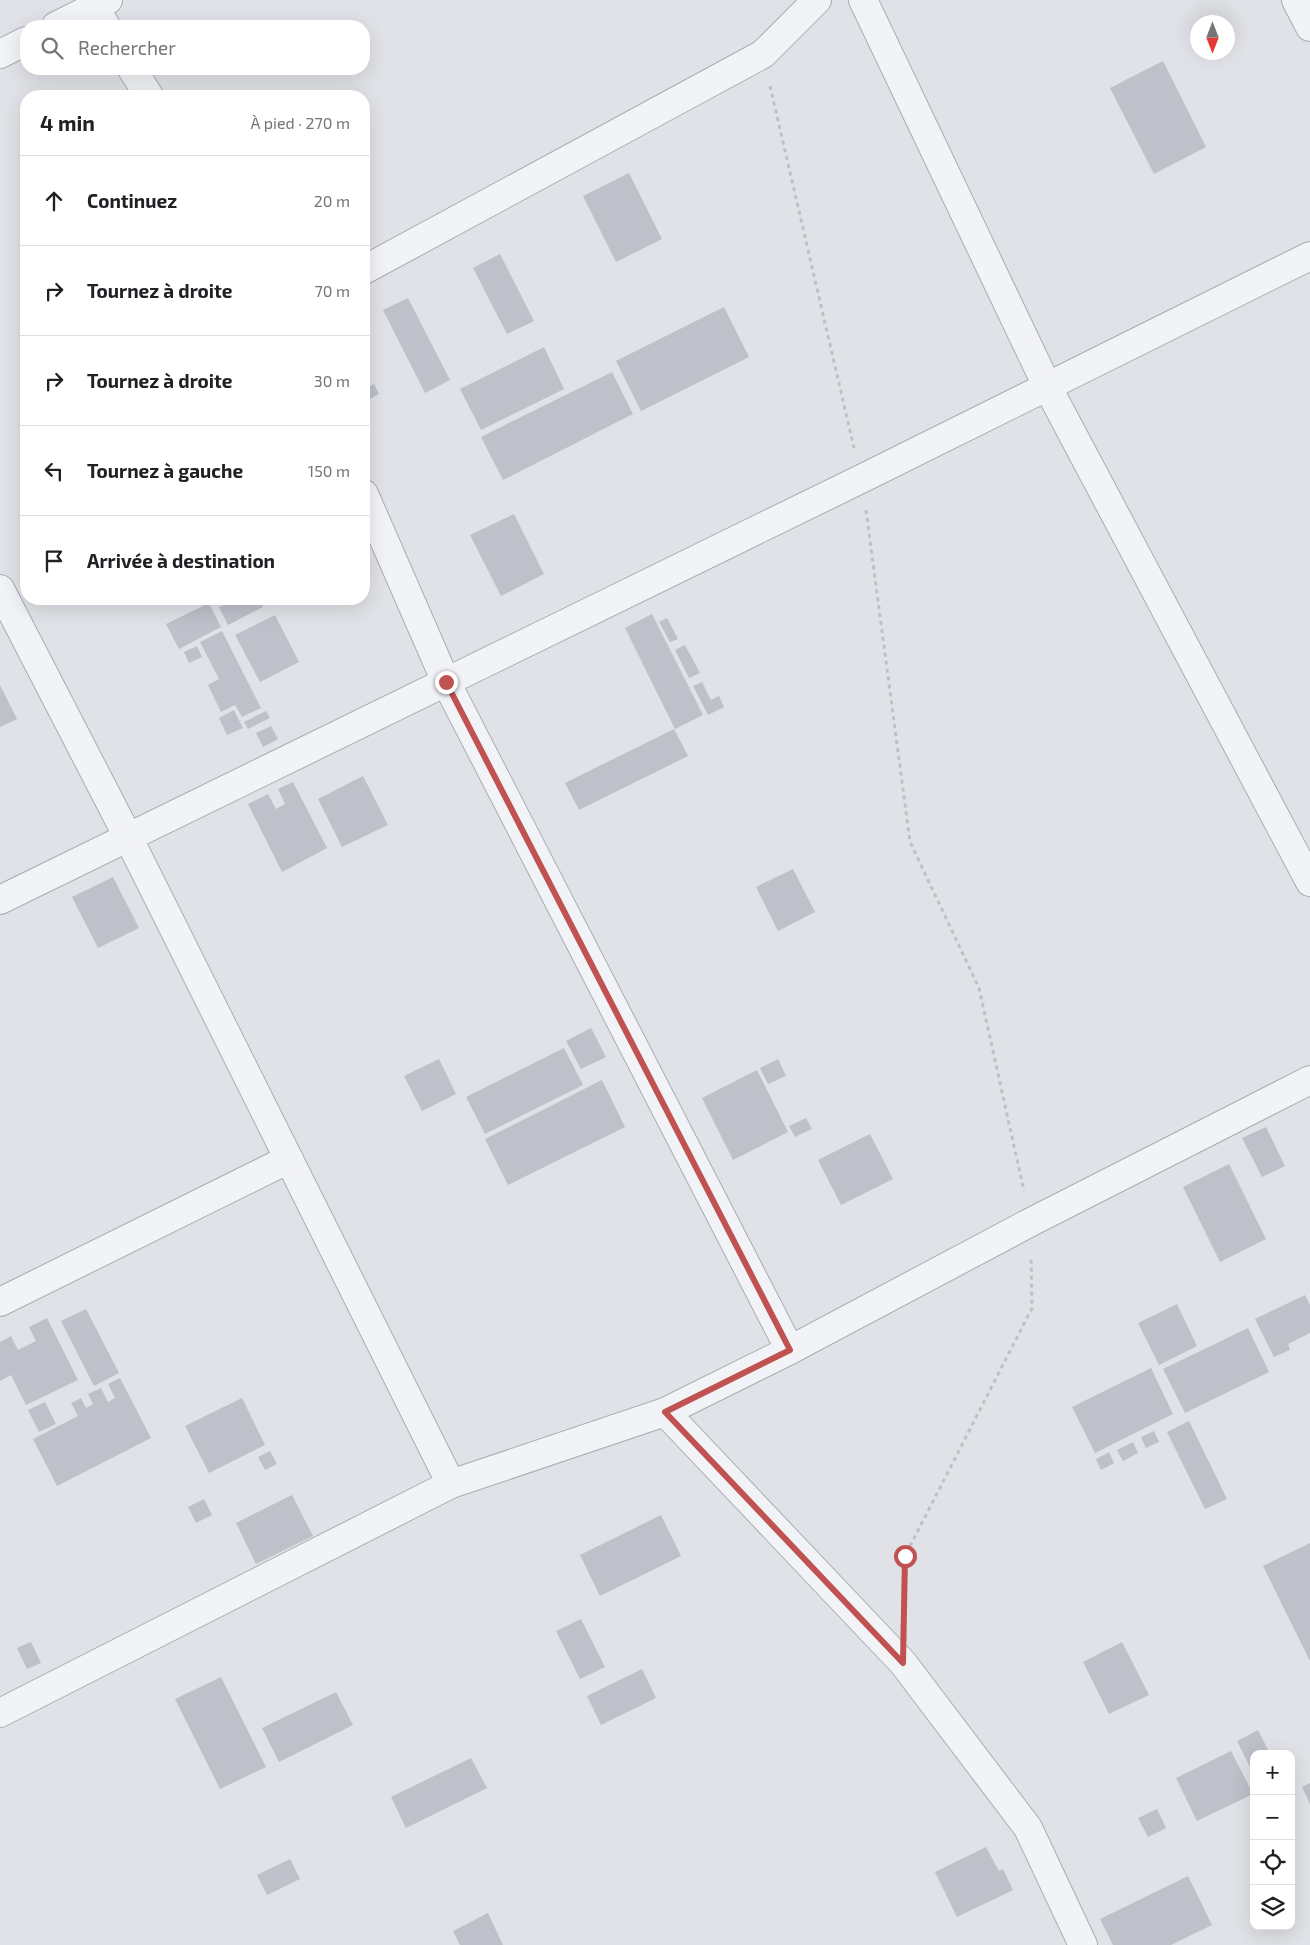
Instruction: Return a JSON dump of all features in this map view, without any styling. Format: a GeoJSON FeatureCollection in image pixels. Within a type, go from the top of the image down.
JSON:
{"type":"FeatureCollection","features":[{"type":"Feature","properties":{"kind":"street"},"geometry":{"type":"LineString","coordinates":[[370,267],[763,54],[817,0]]}},
{"type":"Feature","properties":{"kind":"street"},"geometry":{"type":"LineString","coordinates":[[863,0],[1047,386],[1310,882]]}},
{"type":"Feature","properties":{"kind":"street"},"geometry":{"type":"LineString","coordinates":[[1296,0],[1310,27]]}},
{"type":"Feature","properties":{"kind":"street"},"geometry":{"type":"LineString","coordinates":[[75,20],[103,11]]}},
{"type":"Feature","properties":{"kind":"street"},"geometry":{"type":"LineString","coordinates":[[0,54],[20,44]]}},
{"type":"Feature","properties":{"kind":"street"},"geometry":{"type":"LineString","coordinates":[[136,75],[146,90]]}},
{"type":"Feature","properties":{"kind":"street"},"geometry":{"type":"LineString","coordinates":[[0,900],[1310,256]]}},
{"type":"Feature","properties":{"kind":"street"},"geometry":{"type":"LineString","coordinates":[[370,508],[446,682],[790,1350]]}},
{"type":"Feature","properties":{"kind":"street"},"geometry":{"type":"LineString","coordinates":[[0,589],[128,837],[452,1484]]}},
{"type":"Feature","properties":{"kind":"street"},"geometry":{"type":"LineString","coordinates":[[0,1713],[452,1484],[665,1412],[790,1350],[1031,1222],[1310,1080]]}},
{"type":"Feature","properties":{"kind":"street"},"geometry":{"type":"LineString","coordinates":[[0,1302],[289,1159]]}},
{"type":"Feature","properties":{"kind":"street"},"geometry":{"type":"LineString","coordinates":[[665,1412],[903,1663],[1028,1828],[1083,1945]]}},
{"type":"Feature","properties":{"kind":"path"},"geometry":{"type":"LineString","coordinates":[[763,54],[861,478],[910,842],[979,988],[1031,1222],[1032,1308],[905,1556],[903,1663]]}},
{"type":"Feature","properties":{"kind":"building"},"geometry":{"type":"Polygon","coordinates":[[[1163,61],[1206,147],[1154,174],[1110,88],[1163,61]]]}},
{"type":"Feature","properties":{"kind":"building"},"geometry":{"type":"Polygon","coordinates":[[[629,173],[662,239],[616,262],[583,196],[629,173]]]}},
{"type":"Feature","properties":{"kind":"building"},"geometry":{"type":"Polygon","coordinates":[[[500,254],[534,321],[507,334],[473,268],[500,254]]]}},
{"type":"Feature","properties":{"kind":"building"},"geometry":{"type":"Polygon","coordinates":[[[408,298],[450,380],[425,393],[383,310],[408,298]]]}},
{"type":"Feature","properties":{"kind":"building"},"geometry":{"type":"Polygon","coordinates":[[[724,307],[749,357],[641,411],[616,361],[724,307]]]}},
{"type":"Feature","properties":{"kind":"building"},"geometry":{"type":"Polygon","coordinates":[[[544,347],[564,389],[481,430],[460,389],[544,347]]]}},
{"type":"Feature","properties":{"kind":"building"},"geometry":{"type":"Polygon","coordinates":[[[612,372],[633,414],[503,480],[481,437],[612,372]]]}},
{"type":"Feature","properties":{"kind":"building"},"geometry":{"type":"Polygon","coordinates":[[[374,384],[379,394],[370,399],[370,386],[374,384]]]}},
{"type":"Feature","properties":{"kind":"building"},"geometry":{"type":"Polygon","coordinates":[[[514,514],[544,574],[501,596],[470,535],[514,514]]]}},
{"type":"Feature","properties":{"kind":"building"},"geometry":{"type":"Polygon","coordinates":[[[205,605],[210,605],[221,627],[179,649],[166,624],[205,605]]]}},
{"type":"Feature","properties":{"kind":"building"},"geometry":{"type":"Polygon","coordinates":[[[223,605],[262,605],[263,607],[228,625],[219,607],[223,605]]]}},
{"type":"Feature","properties":{"kind":"building"},"geometry":{"type":"Polygon","coordinates":[[[652,614],[703,715],[675,729],[625,628],[652,614]]]}},
{"type":"Feature","properties":{"kind":"building"},"geometry":{"type":"Polygon","coordinates":[[[275,615],[299,662],[260,682],[235,635],[275,615]]]}},
{"type":"Feature","properties":{"kind":"building"},"geometry":{"type":"Polygon","coordinates":[[[667,618],[678,639],[670,642],[659,622],[667,618]]]}},
{"type":"Feature","properties":{"kind":"building"},"geometry":{"type":"Polygon","coordinates":[[[222,631],[261,708],[242,717],[235,705],[221,712],[208,685],[219,679],[200,642],[222,631]]]}},
{"type":"Feature","properties":{"kind":"building"},"geometry":{"type":"Polygon","coordinates":[[[685,645],[700,673],[689,678],[675,650],[685,645]]]}},
{"type":"Feature","properties":{"kind":"building"},"geometry":{"type":"Polygon","coordinates":[[[197,646],[202,657],[189,663],[184,652],[197,646]]]}},
{"type":"Feature","properties":{"kind":"building"},"geometry":{"type":"Polygon","coordinates":[[[702,682],[711,700],[719,696],[724,707],[708,715],[693,686],[702,682]]]}},
{"type":"Feature","properties":{"kind":"building"},"geometry":{"type":"Polygon","coordinates":[[[0,685],[17,719],[0,727],[0,685]]]}},
{"type":"Feature","properties":{"kind":"building"},"geometry":{"type":"Polygon","coordinates":[[[234,710],[243,728],[227,735],[219,718],[234,710]]]}},
{"type":"Feature","properties":{"kind":"building"},"geometry":{"type":"Polygon","coordinates":[[[266,711],[270,718],[248,729],[244,722],[266,711]]]}},
{"type":"Feature","properties":{"kind":"building"},"geometry":{"type":"Polygon","coordinates":[[[271,726],[278,739],[263,747],[256,733],[271,726]]]}},
{"type":"Feature","properties":{"kind":"building"},"geometry":{"type":"Polygon","coordinates":[[[674,729],[688,756],[579,810],[565,783],[674,729]]]}},
{"type":"Feature","properties":{"kind":"building"},"geometry":{"type":"Polygon","coordinates":[[[363,776],[388,825],[342,847],[318,799],[363,776]]]}},
{"type":"Feature","properties":{"kind":"building"},"geometry":{"type":"Polygon","coordinates":[[[293,782],[327,848],[282,872],[248,804],[268,794],[276,809],[285,804],[278,789],[293,782]]]}},
{"type":"Feature","properties":{"kind":"building"},"geometry":{"type":"Polygon","coordinates":[[[793,869],[815,912],[778,931],[756,887],[793,869]]]}},
{"type":"Feature","properties":{"kind":"building"},"geometry":{"type":"Polygon","coordinates":[[[113,877],[139,928],[98,948],[72,897],[113,877]]]}},
{"type":"Feature","properties":{"kind":"building"},"geometry":{"type":"Polygon","coordinates":[[[591,1028],[606,1057],[581,1069],[566,1041],[591,1028]]]}},
{"type":"Feature","properties":{"kind":"building"},"geometry":{"type":"Polygon","coordinates":[[[564,1048],[583,1085],[485,1134],[466,1097],[564,1048]]]}},
{"type":"Feature","properties":{"kind":"building"},"geometry":{"type":"Polygon","coordinates":[[[439,1059],[456,1094],[422,1111],[404,1076],[439,1059]]]}},
{"type":"Feature","properties":{"kind":"building"},"geometry":{"type":"Polygon","coordinates":[[[778,1059],[786,1076],[768,1084],[760,1068],[778,1059]]]}},
{"type":"Feature","properties":{"kind":"building"},"geometry":{"type":"Polygon","coordinates":[[[757,1070],[788,1132],[733,1160],[702,1098],[757,1070]]]}},
{"type":"Feature","properties":{"kind":"building"},"geometry":{"type":"Polygon","coordinates":[[[602,1080],[625,1127],[508,1185],[485,1139],[602,1080]]]}},
{"type":"Feature","properties":{"kind":"building"},"geometry":{"type":"Polygon","coordinates":[[[806,1118],[812,1129],[795,1137],[789,1126],[806,1118]]]}},
{"type":"Feature","properties":{"kind":"building"},"geometry":{"type":"Polygon","coordinates":[[[1266,1127],[1285,1166],[1262,1177],[1242,1138],[1266,1127]]]}},
{"type":"Feature","properties":{"kind":"building"},"geometry":{"type":"Polygon","coordinates":[[[870,1134],[893,1179],[841,1205],[818,1160],[870,1134]]]}},
{"type":"Feature","properties":{"kind":"building"},"geometry":{"type":"Polygon","coordinates":[[[1229,1164],[1266,1239],[1220,1262],[1183,1187],[1229,1164]]]}},
{"type":"Feature","properties":{"kind":"building"},"geometry":{"type":"Polygon","coordinates":[[[1305,1295],[1310,1305],[1310,1333],[1288,1344],[1290,1350],[1274,1357],[1255,1319],[1305,1295]]]}},
{"type":"Feature","properties":{"kind":"building"},"geometry":{"type":"Polygon","coordinates":[[[1177,1304],[1197,1346],[1159,1365],[1138,1323],[1177,1304]]]}},
{"type":"Feature","properties":{"kind":"building"},"geometry":{"type":"Polygon","coordinates":[[[86,1309],[119,1373],[94,1386],[61,1321],[86,1309]]]}},
{"type":"Feature","properties":{"kind":"building"},"geometry":{"type":"Polygon","coordinates":[[[47,1318],[78,1380],[26,1405],[11,1375],[0,1381],[0,1342],[11,1336],[18,1350],[36,1341],[29,1327],[47,1318]]]}},
{"type":"Feature","properties":{"kind":"building"},"geometry":{"type":"Polygon","coordinates":[[[1248,1328],[1269,1372],[1185,1413],[1163,1369],[1248,1328]]]}},
{"type":"Feature","properties":{"kind":"building"},"geometry":{"type":"Polygon","coordinates":[[[1151,1368],[1173,1414],[1095,1453],[1072,1407],[1151,1368]]]}},
{"type":"Feature","properties":{"kind":"building"},"geometry":{"type":"Polygon","coordinates":[[[120,1378],[151,1438],[57,1486],[33,1439],[78,1416],[71,1403],[81,1398],[86,1408],[93,1404],[88,1394],[101,1388],[108,1402],[115,1398],[108,1384],[120,1378]]]}},
{"type":"Feature","properties":{"kind":"building"},"geometry":{"type":"Polygon","coordinates":[[[242,1398],[265,1445],[209,1473],[185,1426],[242,1398]]]}},
{"type":"Feature","properties":{"kind":"building"},"geometry":{"type":"Polygon","coordinates":[[[45,1402],[56,1424],[39,1432],[28,1410],[45,1402]]]}},
{"type":"Feature","properties":{"kind":"building"},"geometry":{"type":"Polygon","coordinates":[[[1189,1421],[1227,1499],[1205,1509],[1167,1432],[1189,1421]]]}},
{"type":"Feature","properties":{"kind":"building"},"geometry":{"type":"Polygon","coordinates":[[[1154,1431],[1159,1442],[1146,1448],[1141,1437],[1154,1431]]]}},
{"type":"Feature","properties":{"kind":"building"},"geometry":{"type":"Polygon","coordinates":[[[1133,1442],[1138,1453],[1123,1461],[1117,1450],[1133,1442]]]}},
{"type":"Feature","properties":{"kind":"building"},"geometry":{"type":"Polygon","coordinates":[[[270,1451],[277,1464],[265,1470],[258,1457],[270,1451]]]}},
{"type":"Feature","properties":{"kind":"building"},"geometry":{"type":"Polygon","coordinates":[[[1109,1452],[1114,1463],[1101,1470],[1096,1459],[1109,1452]]]}},
{"type":"Feature","properties":{"kind":"building"},"geometry":{"type":"Polygon","coordinates":[[[292,1495],[313,1536],[256,1564],[236,1523],[292,1495]]]}},
{"type":"Feature","properties":{"kind":"building"},"geometry":{"type":"Polygon","coordinates":[[[204,1499],[212,1515],[196,1523],[188,1507],[204,1499]]]}},
{"type":"Feature","properties":{"kind":"building"},"geometry":{"type":"Polygon","coordinates":[[[661,1515],[681,1556],[600,1596],[580,1555],[661,1515]]]}},
{"type":"Feature","properties":{"kind":"building"},"geometry":{"type":"Polygon","coordinates":[[[1310,1543],[1310,1661],[1263,1566],[1310,1543]]]}},
{"type":"Feature","properties":{"kind":"building"},"geometry":{"type":"Polygon","coordinates":[[[581,1619],[605,1667],[580,1679],[556,1631],[581,1619]]]}},
{"type":"Feature","properties":{"kind":"building"},"geometry":{"type":"Polygon","coordinates":[[[31,1642],[41,1663],[27,1669],[17,1648],[31,1642]]]}},
{"type":"Feature","properties":{"kind":"building"},"geometry":{"type":"Polygon","coordinates":[[[1122,1642],[1149,1695],[1109,1714],[1083,1662],[1122,1642]]]}},
{"type":"Feature","properties":{"kind":"building"},"geometry":{"type":"Polygon","coordinates":[[[642,1669],[656,1698],[601,1725],[587,1696],[642,1669]]]}},
{"type":"Feature","properties":{"kind":"building"},"geometry":{"type":"Polygon","coordinates":[[[221,1677],[266,1767],[220,1789],[175,1699],[221,1677]]]}},
{"type":"Feature","properties":{"kind":"building"},"geometry":{"type":"Polygon","coordinates":[[[336,1692],[353,1725],[279,1762],[262,1728],[336,1692]]]}},
{"type":"Feature","properties":{"kind":"building"},"geometry":{"type":"Polygon","coordinates":[[[1258,1730],[1268,1750],[1250,1750],[1250,1767],[1237,1741],[1258,1730]]]}},
{"type":"Feature","properties":{"kind":"building"},"geometry":{"type":"Polygon","coordinates":[[[1231,1751],[1250,1788],[1250,1795],[1197,1821],[1176,1778],[1231,1751]]]}},
{"type":"Feature","properties":{"kind":"building"},"geometry":{"type":"Polygon","coordinates":[[[471,1758],[487,1788],[406,1828],[391,1797],[471,1758]]]}},
{"type":"Feature","properties":{"kind":"building"},"geometry":{"type":"Polygon","coordinates":[[[1310,1783],[1310,1804],[1302,1787],[1310,1783]]]}},
{"type":"Feature","properties":{"kind":"building"},"geometry":{"type":"Polygon","coordinates":[[[1157,1809],[1166,1828],[1148,1837],[1138,1818],[1157,1809]]]}},
{"type":"Feature","properties":{"kind":"building"},"geometry":{"type":"Polygon","coordinates":[[[986,1847],[999,1871],[1003,1869],[1013,1890],[957,1917],[935,1872],[986,1847]]]}},
{"type":"Feature","properties":{"kind":"building"},"geometry":{"type":"Polygon","coordinates":[[[290,1859],[300,1879],[267,1895],[257,1875],[290,1859]]]}},
{"type":"Feature","properties":{"kind":"building"},"geometry":{"type":"Polygon","coordinates":[[[1188,1876],[1212,1925],[1171,1945],[1113,1945],[1100,1919],[1188,1876]]]}},
{"type":"Feature","properties":{"kind":"building"},"geometry":{"type":"Polygon","coordinates":[[[488,1913],[503,1945],[460,1945],[453,1931],[488,1913]]]}},
{"type":"Feature","properties":{"kind":"route"},"geometry":{"type":"LineString","coordinates":[[446,682],[790,1350],[665,1412],[903,1663],[905,1556]]}}]}
